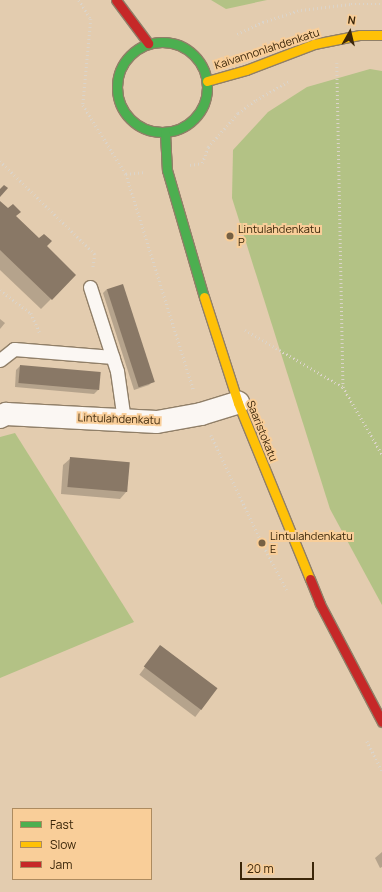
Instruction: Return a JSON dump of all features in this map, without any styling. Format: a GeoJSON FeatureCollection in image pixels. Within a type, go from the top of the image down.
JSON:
{"type":"FeatureCollection","features":[{"type":"Feature","properties":{"kind":"main road"},"geometry":{"type":"LineString","coordinates":[[116,0],[148,43]]}},
{"type":"Feature","properties":{"kind":"main road","name":"Kaivannonlahdenkatu"},"geometry":{"type":"LineString","coordinates":[[207,80],[246,70],[314,44],[360,35],[382,35]]}},
{"type":"Feature","properties":{"kind":"main road"},"geometry":{"type":"LineString","coordinates":[[148,43],[174,43],[186,49],[196,57],[203,68],[207,80],[207,96],[202,110],[192,122],[180,129],[165,133],[150,132],[137,126],[126,116],[119,103],[116,89],[118,74],[124,60],[135,50],[148,43]]}},
{"type":"Feature","properties":{"kind":"main road","name":"Saaristokatu"},"geometry":{"type":"LineString","coordinates":[[165,133],[167,170],[214,332],[238,403],[320,604],[382,722]]}},
{"type":"Feature","properties":{"kind":"street","name":"Lintulahdenkatu"},"geometry":{"type":"LineString","coordinates":[[0,417],[6,414],[157,422],[201,414],[238,403]]}},
{"type":"Feature","properties":{"kind":"lane"},"geometry":{"type":"LineString","coordinates":[[90,287],[117,371],[124,420]]}},
{"type":"Feature","properties":{"kind":"lane"},"geometry":{"type":"LineString","coordinates":[[0,360],[14,349],[113,357]]}},
{"type":"Feature","properties":{"kind":"path"},"geometry":{"type":"LineString","coordinates":[[237,34],[263,22],[301,10],[351,4],[382,4]]}},
{"type":"Feature","properties":{"kind":"path"},"geometry":{"type":"LineString","coordinates":[[331,62],[337,60],[343,387],[382,454]]}},
{"type":"Feature","properties":{"kind":"path"},"geometry":{"type":"LineString","coordinates":[[202,163],[208,147],[238,113],[256,100],[294,78]]}},
{"type":"Feature","properties":{"kind":"path"},"geometry":{"type":"LineString","coordinates":[[0,161],[95,254],[90,287]]}},
{"type":"Feature","properties":{"kind":"path"},"geometry":{"type":"LineString","coordinates":[[0,290],[31,313],[48,352]]}},
{"type":"Feature","properties":{"kind":"path"},"geometry":{"type":"LineString","coordinates":[[245,330],[343,387]]}},
{"type":"Feature","properties":{"kind":"green space"},"geometry":{"type":"Polygon","coordinates":[[[211,0],[267,0],[226,9],[211,0]]]}},
{"type":"Feature","properties":{"kind":"green space"},"geometry":{"type":"Polygon","coordinates":[[[370,69],[382,71],[382,605],[330,509],[232,198],[233,150],[268,112],[307,87],[370,69]]]}},
{"type":"Feature","properties":{"kind":"green space"},"geometry":{"type":"Polygon","coordinates":[[[15,433],[134,622],[0,678],[0,437],[15,433]]]}},
{"type":"Feature","properties":{"kind":"building"},"geometry":{"type":"Polygon","coordinates":[[[4,185],[8,188],[0,197],[0,189],[4,185]]]}},
{"type":"Feature","properties":{"kind":"building"},"geometry":{"type":"Polygon","coordinates":[[[0,201],[8,208],[13,204],[21,212],[16,216],[39,238],[44,234],[52,241],[47,246],[76,275],[52,300],[0,250],[0,201]]]}},
{"type":"Feature","properties":{"kind":"building"},"geometry":{"type":"Polygon","coordinates":[[[123,284],[155,382],[139,387],[107,289],[123,284]]]}},
{"type":"Feature","properties":{"kind":"building"},"geometry":{"type":"Polygon","coordinates":[[[20,365],[101,372],[99,390],[18,383],[20,365]]]}},
{"type":"Feature","properties":{"kind":"building"},"geometry":{"type":"Polygon","coordinates":[[[70,457],[130,462],[127,492],[67,487],[70,457]]]}},
{"type":"Feature","properties":{"kind":"building"},"geometry":{"type":"Polygon","coordinates":[[[160,645],[218,688],[201,710],[144,667],[160,645]]]}},
{"type":"Feature","properties":{"kind":"traffic: fast"},"geometry":{"type":"LineString","coordinates":[[153,42],[171,42],[187,49],[200,62],[207,78],[207,87],[207,96],[200,112],[187,125],[171,132],[153,132],[137,125],[124,112],[117,96],[117,78],[124,62],[137,49],[153,42]]}},
{"type":"Feature","properties":{"kind":"traffic: fast"},"geometry":{"type":"LineString","coordinates":[[165,133],[167,170],[204,297]]}},
{"type":"Feature","properties":{"kind":"traffic: slow"},"geometry":{"type":"LineString","coordinates":[[207,81],[246,70],[314,44],[360,35],[382,35]]}},
{"type":"Feature","properties":{"kind":"traffic: slow"},"geometry":{"type":"LineString","coordinates":[[204,297],[238,403],[310,579]]}},
{"type":"Feature","properties":{"kind":"traffic: jam"},"geometry":{"type":"LineString","coordinates":[[116,0],[148,43]]}},
{"type":"Feature","properties":{"kind":"traffic: jam"},"geometry":{"type":"LineString","coordinates":[[310,579],[320,604],[382,722]]}},
{"type":"Feature","properties":{"kind":"place","name":"Lintulahdenkatu P"},"geometry":{"type":"Point","coordinates":[230,236]}},
{"type":"Feature","properties":{"kind":"place","name":"Lintulahdenkatu E"},"geometry":{"type":"Point","coordinates":[262,543]}}]}
